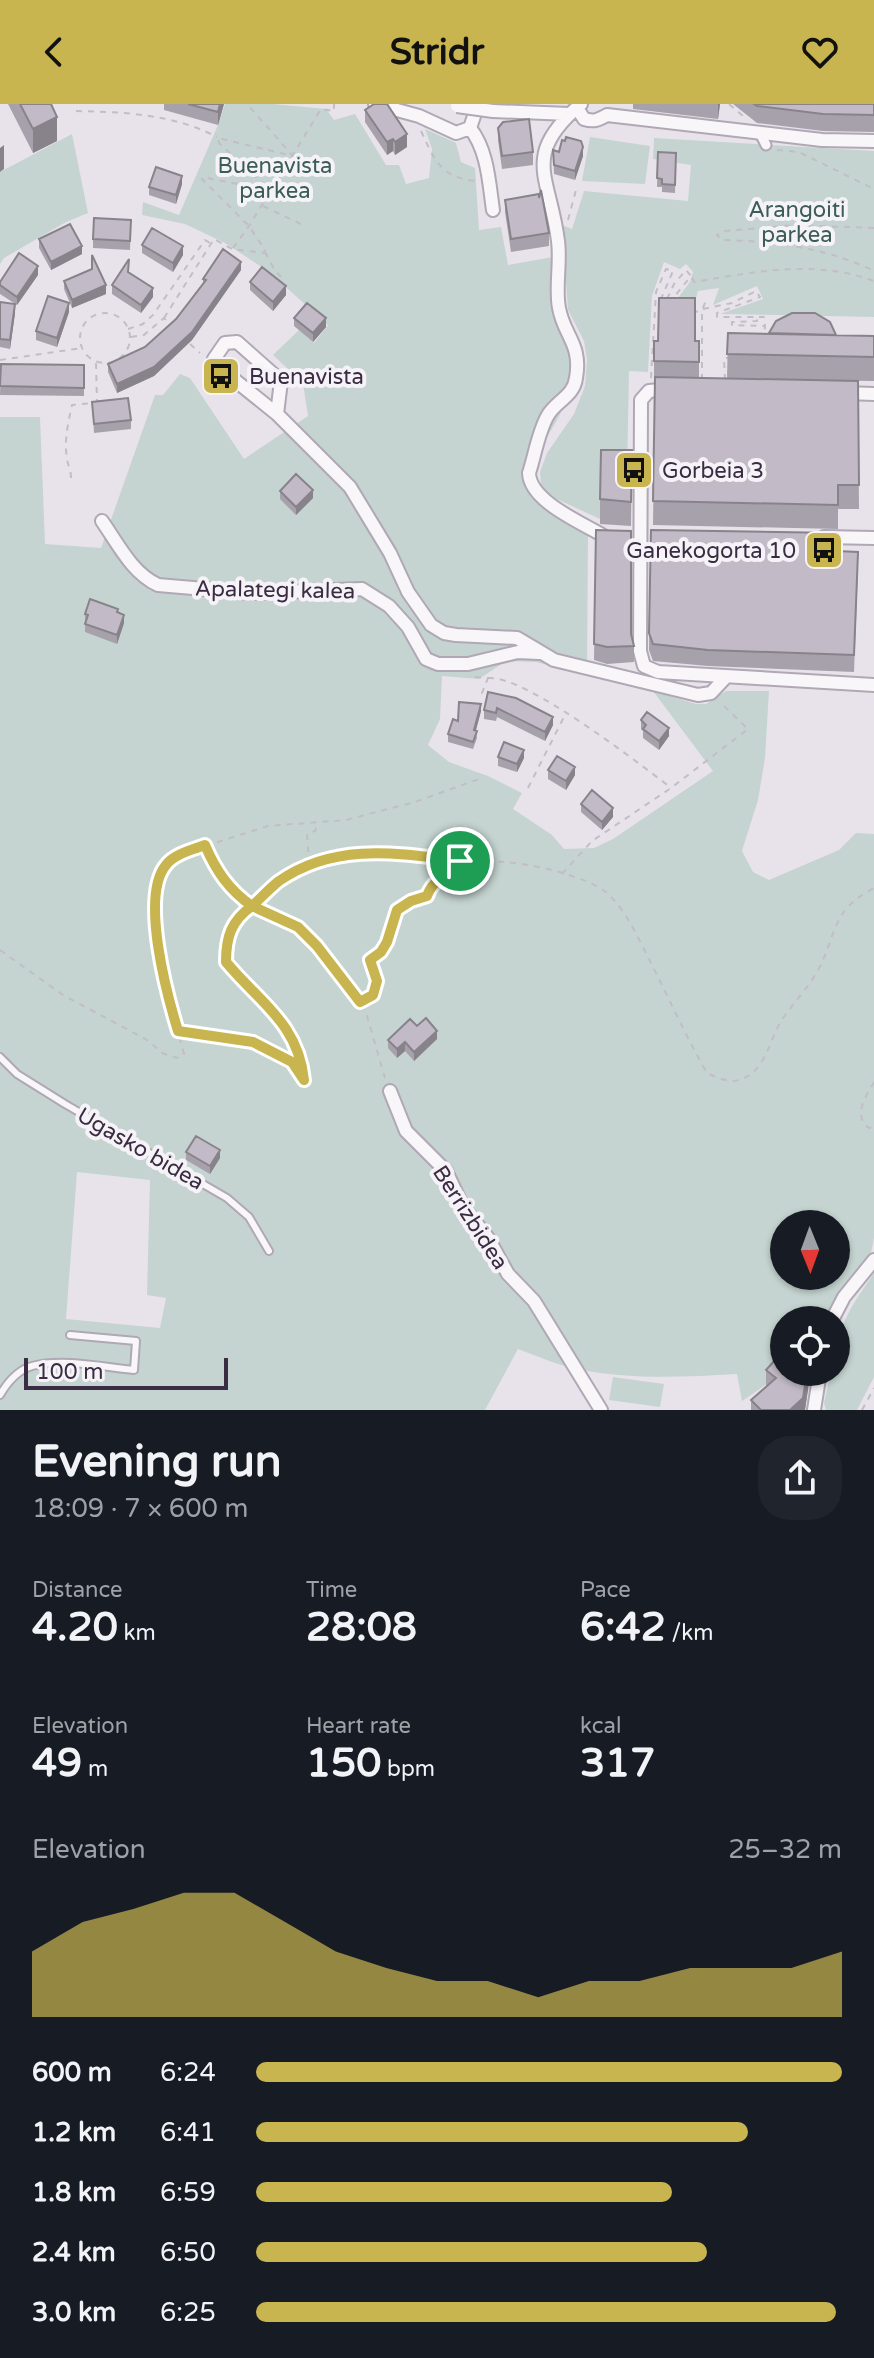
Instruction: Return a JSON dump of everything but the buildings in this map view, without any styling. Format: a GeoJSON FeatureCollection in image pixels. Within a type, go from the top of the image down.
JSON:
{"type":"FeatureCollection","features":[{"type":"Feature","properties":{"kind":"street"},"geometry":{"type":"LineString","coordinates":[[375,104],[399,107],[456,133],[470,128]]}},
{"type":"Feature","properties":{"kind":"street"},"geometry":{"type":"LineString","coordinates":[[470,128],[478,104]]}},
{"type":"Feature","properties":{"kind":"street"},"geometry":{"type":"LineString","coordinates":[[453,105],[493,111],[576,109]]}},
{"type":"Feature","properties":{"kind":"street"},"geometry":{"type":"LineString","coordinates":[[576,109],[590,121],[607,115],[822,140],[874,141]]}},
{"type":"Feature","properties":{"kind":"street"},"geometry":{"type":"LineString","coordinates":[[576,109],[543,152],[543,168],[558,241],[559,306],[578,355],[576,379],[574,388],[547,417],[529,473],[529,482],[544,500],[602,535]]}},
{"type":"Feature","properties":{"kind":"street"},"geometry":{"type":"LineString","coordinates":[[470,128],[479,140],[493,210]]}},
{"type":"Feature","properties":{"kind":"street"},"geometry":{"type":"LineString","coordinates":[[277,414],[281,381],[237,342],[225,343],[214,359],[216,365],[277,414],[350,487],[390,553],[408,592],[431,625],[444,633],[517,638],[554,660],[698,695],[711,693],[726,677]]}},
{"type":"Feature","properties":{"kind":"street"},"geometry":{"type":"LineString","coordinates":[[697,386],[649,391],[641,400],[647,537],[640,651],[644,666],[658,672],[874,685]]}},
{"type":"Feature","properties":{"kind":"street"},"geometry":{"type":"LineString","coordinates":[[832,393],[874,394]]}},
{"type":"Feature","properties":{"kind":"street","name":"Apalategi kalea"},"geometry":{"type":"LineString","coordinates":[[102,521],[133,565],[158,585],[251,593],[362,589],[389,606],[408,627],[426,659],[438,664],[468,664],[518,652],[539,653]]}},
{"type":"Feature","properties":{"kind":"street"},"geometry":{"type":"LineString","coordinates":[[809,537],[874,538]]}},
{"type":"Feature","properties":{"kind":"street","name":"Berrizbidea"},"geometry":{"type":"LineString","coordinates":[[390,1091],[406,1131],[446,1171],[463,1207],[488,1238],[508,1274],[534,1301],[601,1410]]}},
{"type":"Feature","properties":{"kind":"street"},"geometry":{"type":"LineString","coordinates":[[839,1306],[874,1260]]}},
{"type":"Feature","properties":{"kind":"street"},"geometry":{"type":"LineString","coordinates":[[814,1410],[818,1386]]}},
{"type":"Feature","properties":{"kind":"lane","name":"Ugasko bidea"},"geometry":{"type":"LineString","coordinates":[[0,1057],[17,1074],[65,1104],[227,1198],[249,1217],[269,1251]]}},
{"type":"Feature","properties":{"kind":"lane"},"geometry":{"type":"LineString","coordinates":[[0,1395],[7,1382],[30,1366],[62,1364],[134,1370],[136,1341],[70,1335]]}},
{"type":"Feature","properties":{"kind":"path"},"geometry":{"type":"LineString","coordinates":[[247,104],[293,156]]}},
{"type":"Feature","properties":{"kind":"path"},"geometry":{"type":"LineString","coordinates":[[232,249],[321,109],[334,111],[334,104]]}},
{"type":"Feature","properties":{"kind":"path"},"geometry":{"type":"LineString","coordinates":[[729,104],[748,121]]}},
{"type":"Feature","properties":{"kind":"path"},"geometry":{"type":"LineString","coordinates":[[76,111],[134,112],[203,130],[218,138],[293,156]]}},
{"type":"Feature","properties":{"kind":"path"},"geometry":{"type":"LineString","coordinates":[[420,129],[442,169],[471,181],[488,180]]}},
{"type":"Feature","properties":{"kind":"path"},"geometry":{"type":"LineString","coordinates":[[218,138],[219,143],[271,191]]}},
{"type":"Feature","properties":{"kind":"path"},"geometry":{"type":"LineString","coordinates":[[764,141],[768,149],[799,152],[874,189]]}},
{"type":"Feature","properties":{"kind":"path"},"geometry":{"type":"LineString","coordinates":[[271,191],[202,179],[249,226],[281,277]]}},
{"type":"Feature","properties":{"kind":"path"},"geometry":{"type":"LineString","coordinates":[[560,223],[568,220],[576,190]]}},
{"type":"Feature","properties":{"kind":"path"},"geometry":{"type":"LineString","coordinates":[[262,205],[305,226]]}},
{"type":"Feature","properties":{"kind":"path"},"geometry":{"type":"LineString","coordinates":[[874,228],[795,225],[724,231],[717,235],[722,240],[751,240],[800,247],[874,271]]}},
{"type":"Feature","properties":{"kind":"path"},"geometry":{"type":"LineString","coordinates":[[130,338],[144,335],[164,318],[214,239],[232,249],[265,251]]}},
{"type":"Feature","properties":{"kind":"path"},"geometry":{"type":"LineString","coordinates":[[128,329],[143,324],[153,315],[205,240],[211,244]]}},
{"type":"Feature","properties":{"kind":"path"},"geometry":{"type":"LineString","coordinates":[[651,380],[656,292],[666,269],[673,271],[662,294],[658,314]]}},
{"type":"Feature","properties":{"kind":"path"},"geometry":{"type":"LineString","coordinates":[[664,307],[674,284],[686,270],[694,282],[777,270],[807,269],[849,273],[874,281]]}},
{"type":"Feature","properties":{"kind":"path"},"geometry":{"type":"LineString","coordinates":[[671,305],[676,293],[691,276]]}},
{"type":"Feature","properties":{"kind":"path"},"geometry":{"type":"LineString","coordinates":[[691,312],[732,303],[756,291],[760,297],[717,313],[717,317],[764,317],[764,340]]}},
{"type":"Feature","properties":{"kind":"path"},"geometry":{"type":"LineString","coordinates":[[697,386],[703,310],[707,297]]}},
{"type":"Feature","properties":{"kind":"path"},"geometry":{"type":"LineString","coordinates":[[102,312],[118,316],[128,329],[130,338],[125,353],[119,359],[96,361],[88,357],[82,348],[82,326],[94,315],[102,312]]}},
{"type":"Feature","properties":{"kind":"path"},"geometry":{"type":"LineString","coordinates":[[757,317],[757,321],[732,322],[732,325],[765,326]]}},
{"type":"Feature","properties":{"kind":"path"},"geometry":{"type":"LineString","coordinates":[[164,318],[174,328]]}},
{"type":"Feature","properties":{"kind":"path"},"geometry":{"type":"LineString","coordinates":[[184,338],[216,365]]}},
{"type":"Feature","properties":{"kind":"path"},"geometry":{"type":"LineString","coordinates":[[0,360],[82,348]]}},
{"type":"Feature","properties":{"kind":"path"},"geometry":{"type":"LineString","coordinates":[[725,382],[724,358],[735,358]]}},
{"type":"Feature","properties":{"kind":"path"},"geometry":{"type":"LineString","coordinates":[[71,478],[71,468],[67,463],[67,430],[72,405],[97,402],[96,361]]}},
{"type":"Feature","properties":{"kind":"path"},"geometry":{"type":"LineString","coordinates":[[472,677],[493,677],[518,685],[607,739],[671,788]]}},
{"type":"Feature","properties":{"kind":"path"},"geometry":{"type":"LineString","coordinates":[[480,698],[488,678]]}},
{"type":"Feature","properties":{"kind":"path"},"geometry":{"type":"LineString","coordinates":[[561,875],[592,841],[671,788],[748,729],[711,693]]}},
{"type":"Feature","properties":{"kind":"path"},"geometry":{"type":"LineString","coordinates":[[528,788],[565,714]]}},
{"type":"Feature","properties":{"kind":"path"},"geometry":{"type":"LineString","coordinates":[[0,950],[63,995],[149,1041],[162,1053],[177,1058],[184,1054],[168,999],[154,911],[165,865],[180,854],[268,826],[346,820],[415,802],[479,779]]}},
{"type":"Feature","properties":{"kind":"path"},"geometry":{"type":"LineString","coordinates":[[309,865],[307,834],[315,831],[318,824]]}},
{"type":"Feature","properties":{"kind":"path"},"geometry":{"type":"LineString","coordinates":[[205,845],[212,863],[234,894],[252,906],[298,927],[317,946],[360,1002],[390,1091]]}},
{"type":"Feature","properties":{"kind":"path"},"geometry":{"type":"LineString","coordinates":[[178,1031],[253,1042],[292,1062],[304,1080],[302,1061],[283,1023],[226,962],[228,933],[240,915],[279,881],[309,865],[349,853],[381,852],[460,861],[502,862],[588,882],[607,893],[639,940],[707,1073],[725,1081],[742,1079],[758,1068],[781,1022],[818,970],[841,912],[856,897],[874,888]]}},
{"type":"Feature","properties":{"kind":"path"},"geometry":{"type":"LineString","coordinates":[[360,1002],[373,995],[377,981],[370,960],[381,952],[387,942],[397,910],[427,896],[442,876],[456,876],[454,867],[460,867],[460,861]]}},
{"type":"Feature","properties":{"kind":"path"},"geometry":{"type":"LineString","coordinates":[[874,1082],[863,1102],[860,1116],[862,1123],[869,1128],[874,1127]]}},
{"type":"Feature","properties":{"kind":"path"},"geometry":{"type":"LineString","coordinates":[[862,1410],[874,1388]]}},
{"type":"Feature","properties":{"kind":"green space","name":"Buenavista parkea"},"geometry":{"type":"Polygon","coordinates":[[[225,104],[326,109],[334,120],[355,114],[386,165],[399,165],[406,184],[429,178],[432,149],[425,129],[456,143],[461,162],[475,168],[479,230],[501,227],[508,265],[553,257],[555,301],[552,314],[565,338],[570,358],[570,388],[560,415],[529,465],[525,484],[542,504],[588,531],[587,675],[536,662],[506,661],[479,679],[442,676],[440,719],[428,745],[449,762],[522,793],[513,809],[552,835],[564,849],[594,848],[613,839],[713,771],[653,691],[706,704],[726,691],[769,691],[765,758],[758,800],[742,851],[753,872],[769,880],[839,850],[856,833],[874,834],[874,1238],[871,1253],[850,1285],[850,1210],[770,1210],[770,1290],[848,1290],[841,1306],[770,1306],[770,1380],[742,1401],[737,1374],[677,1377],[616,1375],[570,1367],[518,1349],[485,1410],[0,1410],[0,417],[40,417],[45,544],[101,548],[155,395],[163,395],[180,374],[190,378],[244,459],[308,416],[303,383],[273,355],[299,330],[314,343],[328,325],[268,271],[225,243],[185,224],[142,215],[143,202],[179,215],[225,104]],[[77,1172],[66,1319],[160,1328],[166,1298],[147,1295],[150,1180],[77,1172]]]}},
{"type":"Feature","properties":{"kind":"green space"},"geometry":{"type":"Polygon","coordinates":[[[72,134],[88,213],[66,222],[4,258],[0,264],[0,172],[72,134]]]}},
{"type":"Feature","properties":{"kind":"green space"},"geometry":{"type":"Polygon","coordinates":[[[590,137],[650,146],[645,184],[582,181],[590,137]]]}},
{"type":"Feature","properties":{"kind":"green space","name":"Arangoiti parkea"},"geometry":{"type":"Polygon","coordinates":[[[654,138],[874,151],[874,317],[720,314],[763,299],[757,286],[713,305],[719,288],[698,291],[693,308],[677,299],[690,282],[693,272],[686,264],[680,269],[664,262],[652,296],[648,372],[629,371],[627,474],[600,519],[548,495],[541,484],[540,472],[547,453],[574,414],[585,386],[587,359],[584,341],[568,310],[562,225],[572,229],[584,191],[688,201],[691,165],[653,159],[654,138]]]}},
{"type":"Feature","properties":{"kind":"green space"},"geometry":{"type":"Polygon","coordinates":[[[874,1273],[874,1377],[857,1410],[826,1410],[824,1403],[828,1386],[850,1386],[851,1308],[874,1273]]]}},
{"type":"Feature","properties":{"kind":"green space"},"geometry":{"type":"Polygon","coordinates":[[[613,1377],[664,1384],[660,1407],[609,1400],[613,1377]]]}},
{"type":"Feature","properties":{"kind":"place","name":"Buenavista"},"geometry":{"type":"Point","coordinates":[221,376]}},
{"type":"Feature","properties":{"kind":"place","name":"Gorbeia 3"},"geometry":{"type":"Point","coordinates":[634,470]}},
{"type":"Feature","properties":{"kind":"place","name":"Ganekogorta 10"},"geometry":{"type":"Point","coordinates":[824,550]}},
{"type":"Feature","properties":{"kind":"route"},"geometry":{"type":"LineString","coordinates":[[460,861],[381,852],[349,853],[323,859],[279,881],[252,906],[234,894],[212,863],[205,845],[180,854],[165,865],[154,911],[168,999],[178,1031],[253,1042],[292,1062],[304,1080],[302,1061],[283,1023],[226,962],[228,933],[240,915],[252,906],[298,927],[317,946],[360,1002],[373,995],[377,981],[370,960],[381,952],[387,942],[397,910],[427,896],[442,876],[456,876],[454,867],[460,867],[460,861]]}}]}
